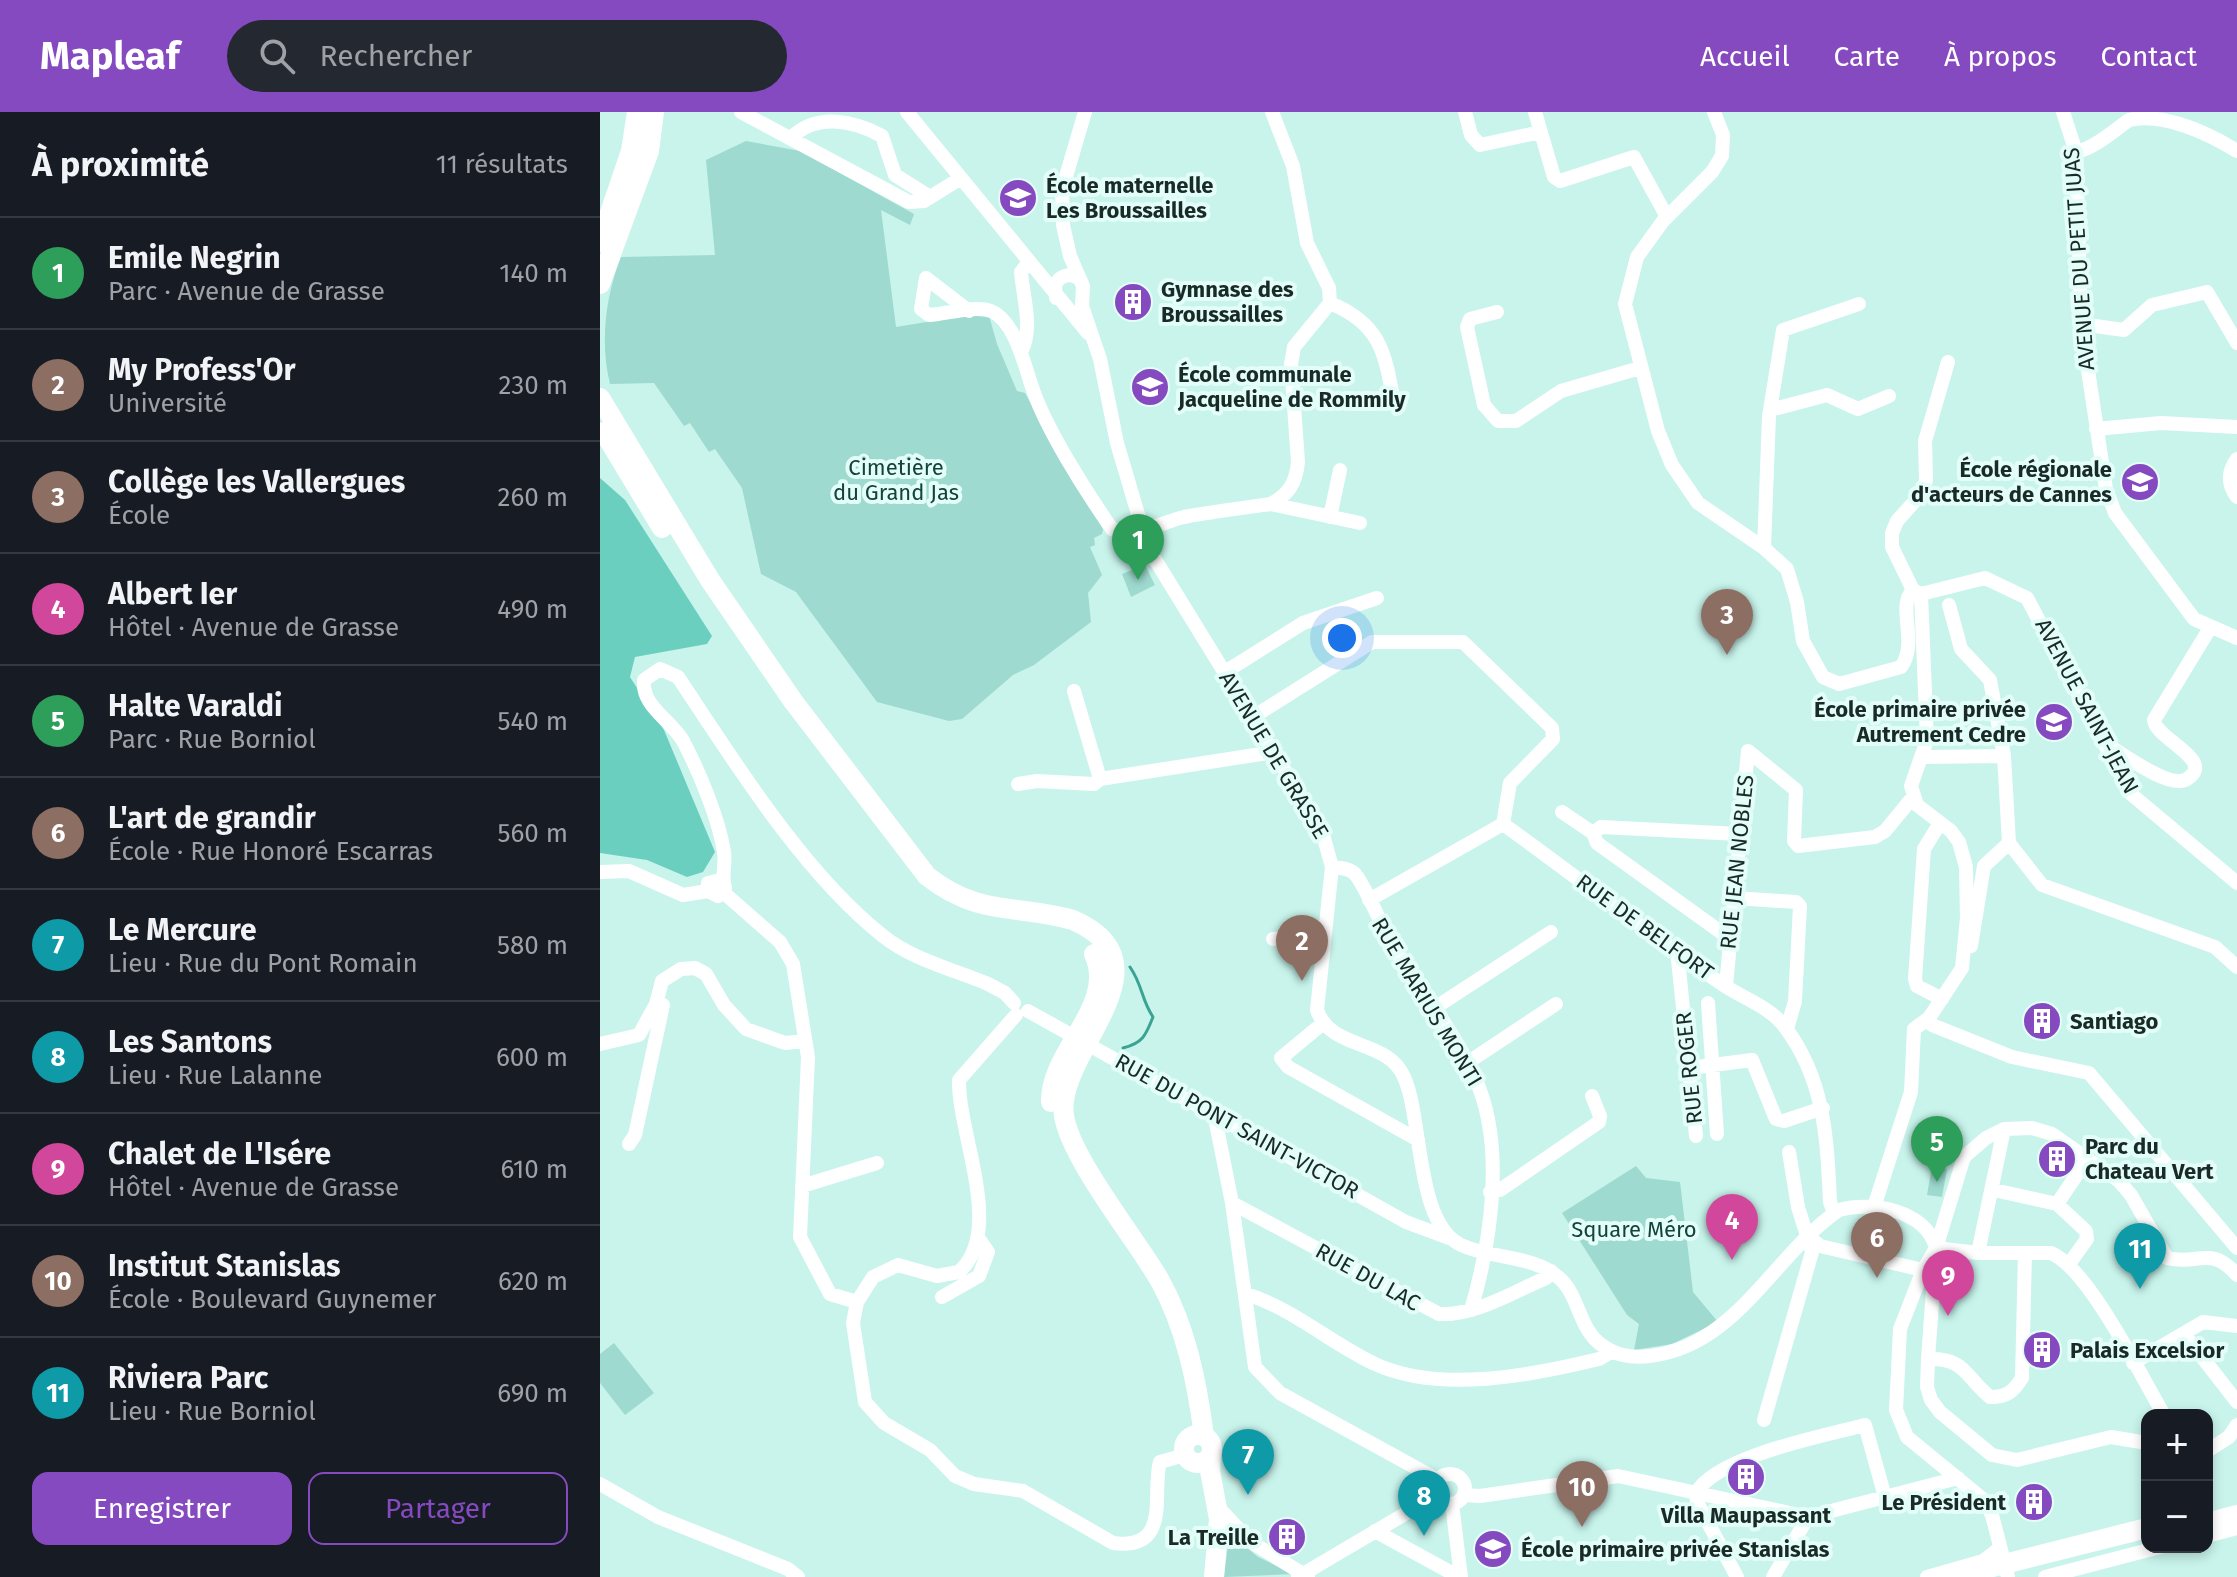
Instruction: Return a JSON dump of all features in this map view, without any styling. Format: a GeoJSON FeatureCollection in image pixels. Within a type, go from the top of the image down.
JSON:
{"type":"FeatureCollection","features":[{"type":"Feature","properties":{"kind":"highway"},"geometry":{"type":"LineString","coordinates":[[600,242],[631,151],[637,112]]}},
{"type":"Feature","properties":{"kind":"highway"},"geometry":{"type":"LineString","coordinates":[[600,284],[649,151],[654,112]]}},
{"type":"Feature","properties":{"kind":"highway"},"geometry":{"type":"LineString","coordinates":[[600,398],[710,580],[776,677],[816,735],[927,876],[951,893],[979,905],[1073,920],[1086,925],[1103,943],[1112,962],[1113,992],[1066,1084],[1064,1115],[1081,1156],[1176,1312],[1199,1448],[1207,1522],[1205,1577]]}},
{"type":"Feature","properties":{"kind":"highway"},"geometry":{"type":"LineString","coordinates":[[600,425],[699,587],[777,701],[912,879],[955,910],[1004,924],[1064,930],[1082,940],[1096,956],[1100,975],[1097,993],[1056,1071],[1051,1096],[1053,1121],[1067,1153],[1161,1305],[1178,1354],[1199,1448],[1218,1506],[1214,1577]]}},
{"type":"Feature","properties":{"kind":"highway"},"geometry":{"type":"LineString","coordinates":[[2213,1511],[2237,1505]]}},
{"type":"Feature","properties":{"kind":"highway"},"geometry":{"type":"LineString","coordinates":[[2213,1521],[2237,1515]]}},
{"type":"Feature","properties":{"kind":"highway"},"geometry":{"type":"LineString","coordinates":[[2004,1568],[2141,1530]]}},
{"type":"Feature","properties":{"kind":"highway"},"geometry":{"type":"LineString","coordinates":[[1953,1577],[2141,1541]]}},
{"type":"Feature","properties":{"kind":"street"},"geometry":{"type":"LineString","coordinates":[[741,112],[909,202],[930,197],[961,178]]}},
{"type":"Feature","properties":{"kind":"street","name":"AVENUE DE GRASSE"},"geometry":{"type":"LineString","coordinates":[[907,112],[1031,267],[1094,340],[1117,443],[1148,548],[1322,831],[1332,867],[1317,1010],[1322,1024]]}},
{"type":"Feature","properties":{"kind":"street"},"geometry":{"type":"LineString","coordinates":[[1067,278],[1084,290],[1074,304],[1060,301],[1070,256],[1061,197],[1085,112]]}},
{"type":"Feature","properties":{"kind":"street"},"geometry":{"type":"LineString","coordinates":[[1271,504],[1288,491],[1297,478],[1291,364],[1294,347],[1330,303],[1329,288],[1307,243],[1293,166],[1272,112]]}},
{"type":"Feature","properties":{"kind":"street"},"geometry":{"type":"LineString","coordinates":[[1465,112],[1471,135],[1480,145],[1541,132]]}},
{"type":"Feature","properties":{"kind":"street"},"geometry":{"type":"LineString","coordinates":[[1535,112],[1554,177],[1560,181],[1634,157],[1667,217]]}},
{"type":"Feature","properties":{"kind":"street"},"geometry":{"type":"LineString","coordinates":[[1714,112],[1723,135],[1722,156],[1712,172],[1667,217],[1637,257],[1625,304],[1640,368],[1672,465],[1698,503],[1764,548],[1787,569],[1803,641],[1810,661],[1823,677],[1839,684],[1901,667],[1910,646],[1906,602],[1917,592]]}},
{"type":"Feature","properties":{"kind":"street","name":"AVENUE DU PETIT JUAS"},"geometry":{"type":"LineString","coordinates":[[2063,112],[2076,152],[2081,324],[2106,489],[2115,513],[2194,619],[2237,638]]}},
{"type":"Feature","properties":{"kind":"street"},"geometry":{"type":"LineString","coordinates":[[2076,152],[2090,147],[2134,117],[2163,113],[2195,126],[2237,151]]}},
{"type":"Feature","properties":{"kind":"street"},"geometry":{"type":"LineString","coordinates":[[791,138],[810,124],[834,120],[874,132],[882,136],[895,175],[930,197]]}},
{"type":"Feature","properties":{"kind":"street"},"geometry":{"type":"LineString","coordinates":[[1022,350],[1027,339],[1027,323],[1021,272],[1031,267]]}},
{"type":"Feature","properties":{"kind":"street","name":"AVENUE DE GRASSE"},"geometry":{"type":"LineString","coordinates":[[1031,267],[1067,278]]}},
{"type":"Feature","properties":{"kind":"street"},"geometry":{"type":"LineString","coordinates":[[2081,324],[2124,330],[2152,305],[2204,292],[2210,294],[2237,343]]}},
{"type":"Feature","properties":{"kind":"street"},"geometry":{"type":"LineString","coordinates":[[1081,298],[1094,340]]}},
{"type":"Feature","properties":{"kind":"street"},"geometry":{"type":"LineString","coordinates":[[1330,303],[1347,310],[1370,327],[1385,357],[1394,403]]}},
{"type":"Feature","properties":{"kind":"street"},"geometry":{"type":"LineString","coordinates":[[1764,548],[1770,410],[1783,330],[1859,304]]}},
{"type":"Feature","properties":{"kind":"street"},"geometry":{"type":"LineString","coordinates":[[969,311],[993,312],[1022,350],[1035,396],[1107,522],[1119,532],[1143,531],[1180,518],[1271,504],[1360,523]]}},
{"type":"Feature","properties":{"kind":"street"},"geometry":{"type":"LineString","coordinates":[[1497,312],[1470,319],[1467,327],[1484,405],[1498,421],[1516,421],[1561,391],[1640,368]]}},
{"type":"Feature","properties":{"kind":"street"},"geometry":{"type":"LineString","coordinates":[[1948,362],[1925,441],[1926,480],[1923,492],[1897,521],[1892,533],[1892,547],[1917,592],[1928,687],[1927,740],[1923,757],[1914,771],[1913,797],[1951,831],[1964,854],[1967,918],[1962,968]]}},
{"type":"Feature","properties":{"kind":"street"},"geometry":{"type":"LineString","coordinates":[[1770,410],[1827,395],[1858,409],[1889,396]]}},
{"type":"Feature","properties":{"kind":"street"},"geometry":{"type":"LineString","coordinates":[[2096,429],[2161,423],[2237,427]]}},
{"type":"Feature","properties":{"kind":"street"},"geometry":{"type":"LineString","coordinates":[[2237,459],[2231,467],[2229,483],[2237,497]]}},
{"type":"Feature","properties":{"kind":"street"},"geometry":{"type":"LineString","coordinates":[[1330,517],[1340,470]]}},
{"type":"Feature","properties":{"kind":"street","name":"AVENUE SAINT-JEAN"},"geometry":{"type":"LineString","coordinates":[[1917,592],[1939,590],[1984,578],[2027,598],[2131,794],[2237,883]]}},
{"type":"Feature","properties":{"kind":"street"},"geometry":{"type":"LineString","coordinates":[[1225,672],[1303,623],[1377,598]]}},
{"type":"Feature","properties":{"kind":"street"},"geometry":{"type":"LineString","coordinates":[[1949,605],[1961,649],[1990,680],[2004,756],[2009,843],[2042,885],[2215,947],[2237,967]]}},
{"type":"Feature","properties":{"kind":"street"},"geometry":{"type":"LineString","coordinates":[[2104,743],[2168,781],[2182,782],[2191,777],[2195,768],[2192,757],[2158,732],[2154,720],[2210,628]]}},
{"type":"Feature","properties":{"kind":"street"},"geometry":{"type":"LineString","coordinates":[[1253,717],[1372,642],[1463,642],[1552,728],[1554,734],[1510,783],[1503,824],[1369,900]]}},
{"type":"Feature","properties":{"kind":"street","name":"RUE DU PONT SAINT-VICTOR"},"geometry":{"type":"LineString","coordinates":[[717,888],[724,851],[694,764],[680,736],[655,709],[643,688],[647,677],[660,669],[678,677],[756,793],[822,875],[884,937],[1005,993],[1019,1010],[1051,1021],[1406,1222],[1449,1238]]}},
{"type":"Feature","properties":{"kind":"street"},"geometry":{"type":"LineString","coordinates":[[1074,691],[1100,779]]}},
{"type":"Feature","properties":{"kind":"street","name":"RUE JEAN NOBLES"},"geometry":{"type":"LineString","coordinates":[[1726,986],[1748,751],[1796,790],[1794,841],[1798,846],[1875,837],[1885,831],[1913,797]]}},
{"type":"Feature","properties":{"kind":"street"},"geometry":{"type":"LineString","coordinates":[[1018,784],[1037,781],[1094,784],[1100,779],[1274,752]]}},
{"type":"Feature","properties":{"kind":"street"},"geometry":{"type":"LineString","coordinates":[[1923,757],[2004,756]]}},
{"type":"Feature","properties":{"kind":"street"},"geometry":{"type":"LineString","coordinates":[[1562,812],[1593,833],[1597,843],[1729,938]]}},
{"type":"Feature","properties":{"kind":"street"},"geometry":{"type":"LineString","coordinates":[[1940,823],[1924,849],[1915,979],[1917,986],[1942,999]]}},
{"type":"Feature","properties":{"kind":"street","name":"RUE DE BELFORT"},"geometry":{"type":"LineString","coordinates":[[1503,824],[1726,986],[1777,1017],[1787,1029]]}},
{"type":"Feature","properties":{"kind":"street"},"geometry":{"type":"LineString","coordinates":[[1593,833],[1601,827],[1739,834]]}},
{"type":"Feature","properties":{"kind":"street"},"geometry":{"type":"LineString","coordinates":[[1874,1207],[1911,1092],[1914,1029],[1929,1018],[1968,961],[1976,928],[1984,866],[2009,843]]}},
{"type":"Feature","properties":{"kind":"street"},"geometry":{"type":"LineString","coordinates":[[2217,866],[2237,868]]}},
{"type":"Feature","properties":{"kind":"street","name":"RUE MARIUS MONTI"},"geometry":{"type":"LineString","coordinates":[[1332,867],[1354,873],[1480,1088],[1488,1124],[1490,1192],[1485,1253],[1471,1310]]}},
{"type":"Feature","properties":{"kind":"street"},"geometry":{"type":"LineString","coordinates":[[600,872],[629,871],[683,895],[717,888],[788,951],[793,964],[808,1057],[800,1237],[830,1294],[857,1302]]}},
{"type":"Feature","properties":{"kind":"street"},"geometry":{"type":"LineString","coordinates":[[1735,898],[1796,902],[1800,906],[1795,1001],[1787,1029],[1811,1073],[1823,1108],[1834,1213]]}},
{"type":"Feature","properties":{"kind":"street"},"geometry":{"type":"LineString","coordinates":[[1433,1009],[1551,932]]}},
{"type":"Feature","properties":{"kind":"street"},"geometry":{"type":"LineString","coordinates":[[1273,939],[1324,933]]}},
{"type":"Feature","properties":{"kind":"street","name":"RUE ROGER"},"geometry":{"type":"LineString","coordinates":[[1681,953],[1678,959],[1696,1136]]}},
{"type":"Feature","properties":{"kind":"street"},"geometry":{"type":"LineString","coordinates":[[600,1044],[639,1035],[656,1004],[662,981],[681,969],[695,968],[706,974],[724,1005],[746,1029],[785,1043],[805,1041]]}},
{"type":"Feature","properties":{"kind":"street"},"geometry":{"type":"LineString","coordinates":[[629,1144],[635,1135],[671,975]]}},
{"type":"Feature","properties":{"kind":"street"},"geometry":{"type":"LineString","coordinates":[[1708,1003],[1717,1134]]}},
{"type":"Feature","properties":{"kind":"street"},"geometry":{"type":"LineString","coordinates":[[1467,1063],[1556,1004]]}},
{"type":"Feature","properties":{"kind":"street"},"geometry":{"type":"LineString","coordinates":[[942,1297],[984,1279],[988,1252],[979,1239],[959,1080],[1019,1010]]}},
{"type":"Feature","properties":{"kind":"street"},"geometry":{"type":"LineString","coordinates":[[1929,1018],[1932,1025],[2012,1057],[2089,1073],[2237,1248]]}},
{"type":"Feature","properties":{"kind":"street"},"geometry":{"type":"LineString","coordinates":[[1418,1140],[1288,1067],[1281,1058],[1322,1024],[1331,1032],[1388,1057],[1396,1064],[1408,1088],[1435,1214],[1449,1238],[1485,1253],[1551,1271],[1568,1288],[1591,1335],[1611,1352],[1622,1356],[1656,1355],[1702,1339],[1723,1326],[1834,1213],[1874,1207],[1890,1210],[1920,1224],[1933,1238],[1936,1248],[1923,1270],[1900,1329],[1896,1410],[1907,1437],[1985,1501],[2004,1568]]}},
{"type":"Feature","properties":{"kind":"street"},"geometry":{"type":"LineString","coordinates":[[1689,1068],[1752,1060],[1773,1116],[1779,1121],[1823,1108]]}},
{"type":"Feature","properties":{"kind":"street"},"geometry":{"type":"LineString","coordinates":[[1490,1192],[1500,1190],[1599,1122],[1600,1116],[1592,1096]]}},
{"type":"Feature","properties":{"kind":"street"},"geometry":{"type":"LineString","coordinates":[[1214,1113],[1232,1203],[1255,1367],[1280,1393],[1438,1487],[1443,1502],[1618,1476],[1808,1517],[1958,1478]]}},
{"type":"Feature","properties":{"kind":"street"},"geometry":{"type":"LineString","coordinates":[[2141,1442],[2111,1437],[2017,1460],[1992,1455],[1940,1412],[1931,1400],[1927,1387],[1936,1248],[1964,1157],[1986,1138],[2004,1129],[2032,1128],[2052,1134],[2088,1158],[2131,1195],[2167,1258],[2180,1261],[2209,1256],[2221,1258],[2237,1275]]}},
{"type":"Feature","properties":{"kind":"street"},"geometry":{"type":"LineString","coordinates":[[1978,1253],[1994,1190],[2004,1129]]}},
{"type":"Feature","properties":{"kind":"street"},"geometry":{"type":"LineString","coordinates":[[1764,1420],[1812,1252],[1798,1207],[1789,1152]]}},
{"type":"Feature","properties":{"kind":"street"},"geometry":{"type":"LineString","coordinates":[[2057,1204],[2088,1158]]}},
{"type":"Feature","properties":{"kind":"street"},"geometry":{"type":"LineString","coordinates":[[802,1186],[877,1163]]}},
{"type":"Feature","properties":{"kind":"street"},"geometry":{"type":"LineString","coordinates":[[1994,1190],[2057,1204],[2086,1231],[2087,1239],[2069,1264]]}},
{"type":"Feature","properties":{"kind":"street","name":"RUE DU LAC"},"geometry":{"type":"LineString","coordinates":[[1232,1203],[1425,1310],[1456,1315],[1546,1278],[1551,1271]]}},
{"type":"Feature","properties":{"kind":"street"},"geometry":{"type":"LineString","coordinates":[[1809,1237],[1820,1246],[1923,1270]]}},
{"type":"Feature","properties":{"kind":"street"},"geometry":{"type":"LineString","coordinates":[[979,1239],[969,1262],[959,1272],[937,1276],[909,1266],[886,1268],[873,1277],[857,1302],[853,1323],[865,1402],[884,1423],[916,1439],[962,1480],[1023,1491],[1099,1537],[1128,1545],[1151,1527],[1159,1510],[1156,1477],[1160,1462],[1199,1448]]}},
{"type":"Feature","properties":{"kind":"street"},"geometry":{"type":"LineString","coordinates":[[1936,1248],[1978,1253],[2051,1253],[2069,1264],[2099,1304],[2160,1409]]}},
{"type":"Feature","properties":{"kind":"street"},"geometry":{"type":"LineString","coordinates":[[1928,1359],[1949,1358],[1959,1363],[1990,1397],[2003,1397],[2014,1391],[2022,1378],[2025,1253]]}},
{"type":"Feature","properties":{"kind":"street"},"geometry":{"type":"LineString","coordinates":[[1246,1294],[1377,1365],[1407,1374],[1509,1377],[1599,1359],[1611,1352]]}},
{"type":"Feature","properties":{"kind":"street"},"geometry":{"type":"LineString","coordinates":[[2133,1363],[2203,1322],[2237,1326]]}},
{"type":"Feature","properties":{"kind":"street"},"geometry":{"type":"LineString","coordinates":[[2184,1334],[2237,1402]]}},
{"type":"Feature","properties":{"kind":"street"},"geometry":{"type":"LineString","coordinates":[[1737,1577],[1697,1502],[1696,1493],[1708,1479],[1755,1455],[1865,1425],[1885,1497]]}},
{"type":"Feature","properties":{"kind":"street"},"geometry":{"type":"LineString","coordinates":[[2213,1447],[2229,1437],[2237,1425]]}},
{"type":"Feature","properties":{"kind":"street"},"geometry":{"type":"LineString","coordinates":[[1218,1506],[1251,1542],[1303,1576],[1375,1531],[1438,1487],[1450,1474],[1459,1477],[1465,1485],[1458,1499],[1460,1577],[1375,1531]]}},
{"type":"Feature","properties":{"kind":"street"},"geometry":{"type":"LineString","coordinates":[[600,1484],[658,1517],[788,1569],[798,1577]]}},
{"type":"Feature","properties":{"kind":"street"},"geometry":{"type":"LineString","coordinates":[[1773,1577],[1808,1517]]}},
{"type":"Feature","properties":{"kind":"street"},"geometry":{"type":"LineString","coordinates":[[2213,1534],[2237,1528]]}},
{"type":"Feature","properties":{"kind":"street"},"geometry":{"type":"LineString","coordinates":[[2045,1577],[2141,1552]]}},
{"type":"Feature","properties":{"kind":"street"},"geometry":{"type":"LineString","coordinates":[[1927,1577],[1983,1561],[2004,1568]]}},
{"type":"Feature","properties":{"kind":"green space","name":"Cimetière du Grand Jas"},"geometry":{"type":"Polygon","coordinates":[[[746,141],[800,151],[914,214],[910,225],[881,210],[896,327],[988,312],[997,344],[1017,391],[1025,393],[1103,529],[1102,534],[1094,538],[1095,545],[1090,547],[1102,575],[1088,593],[1091,622],[1034,665],[1013,675],[962,719],[949,721],[877,702],[796,592],[761,574],[742,488],[715,449],[709,452],[690,423],[684,426],[654,383],[610,384],[605,353],[606,320],[611,288],[621,257],[715,255],[706,160],[746,141]]]}},
{"type":"Feature","properties":{"kind":"green space"},"geometry":{"type":"Polygon","coordinates":[[[600,478],[625,500],[712,636],[707,644],[635,657],[630,677],[664,730],[715,852],[703,872],[687,877],[647,860],[600,853],[600,478]]]}},
{"type":"Feature","properties":{"kind":"green space"},"geometry":{"type":"Polygon","coordinates":[[[1145,565],[1155,585],[1131,597],[1122,574],[1145,565]]]}},
{"type":"Feature","properties":{"kind":"green space","name":"Square Méro"},"geometry":{"type":"Polygon","coordinates":[[[1636,1166],[1646,1178],[1680,1182],[1693,1292],[1718,1322],[1672,1344],[1634,1350],[1639,1324],[1627,1315],[1562,1213],[1636,1166]]]}},
{"type":"Feature","properties":{"kind":"green space"},"geometry":{"type":"Polygon","coordinates":[[[1932,1167],[1947,1169],[1942,1197],[1927,1195],[1932,1167]]]}},
{"type":"Feature","properties":{"kind":"green space"},"geometry":{"type":"Polygon","coordinates":[[[614,1343],[654,1393],[625,1415],[600,1383],[600,1354],[614,1343]]]}},
{"type":"Feature","properties":{"kind":"green space"},"geometry":{"type":"Polygon","coordinates":[[[1239,1541],[1258,1557],[1294,1574],[1224,1577],[1228,1544],[1239,1541]]]}},
{"type":"Feature","properties":{"kind":"waterway"},"geometry":{"type":"LineString","coordinates":[[1123,1048],[1143,1037],[1153,1017],[1130,967]]}},
{"type":"Feature","properties":{"kind":"place","name":"École maternelle Les Broussailles"},"geometry":{"type":"Point","coordinates":[1018,198]}},
{"type":"Feature","properties":{"kind":"place","name":"Gymnase des Broussailles"},"geometry":{"type":"Point","coordinates":[1133,302]}},
{"type":"Feature","properties":{"kind":"place","name":"École communale Jacqueline de Rommily"},"geometry":{"type":"Point","coordinates":[1150,387]}},
{"type":"Feature","properties":{"kind":"place","name":"École régionale d'acteurs de Cannes"},"geometry":{"type":"Point","coordinates":[2140,482]}},
{"type":"Feature","properties":{"kind":"place","name":"Emile Negrin"},"geometry":{"type":"Point","coordinates":[1138,580]}},
{"type":"Feature","properties":{"kind":"place","name":"Collège les Vallergues"},"geometry":{"type":"Point","coordinates":[1727,655]}},
{"type":"Feature","properties":{"kind":"place","name":"École primaire privée Autrement Cedre"},"geometry":{"type":"Point","coordinates":[2054,722]}},
{"type":"Feature","properties":{"kind":"place","name":"My Profess'Or"},"geometry":{"type":"Point","coordinates":[1302,981]}},
{"type":"Feature","properties":{"kind":"place","name":"Santiago"},"geometry":{"type":"Point","coordinates":[2042,1021]}},
{"type":"Feature","properties":{"kind":"place","name":"Parc du Chateau Vert"},"geometry":{"type":"Point","coordinates":[2057,1159]}},
{"type":"Feature","properties":{"kind":"place","name":"Halte Varaldi"},"geometry":{"type":"Point","coordinates":[1937,1182]}},
{"type":"Feature","properties":{"kind":"place","name":"Albert Ier"},"geometry":{"type":"Point","coordinates":[1732,1260]}},
{"type":"Feature","properties":{"kind":"place","name":"L'art de grandir"},"geometry":{"type":"Point","coordinates":[1877,1278]}},
{"type":"Feature","properties":{"kind":"place","name":"Riviera Parc"},"geometry":{"type":"Point","coordinates":[2140,1289]}},
{"type":"Feature","properties":{"kind":"place","name":"Chalet de L'Isére"},"geometry":{"type":"Point","coordinates":[1948,1316]}},
{"type":"Feature","properties":{"kind":"place","name":"Palais Excelsior"},"geometry":{"type":"Point","coordinates":[2042,1350]}},
{"type":"Feature","properties":{"kind":"place","name":"Villa Maupassant"},"geometry":{"type":"Point","coordinates":[1746,1477]}},
{"type":"Feature","properties":{"kind":"place","name":"Le Mercure"},"geometry":{"type":"Point","coordinates":[1248,1495]}},
{"type":"Feature","properties":{"kind":"place","name":"Le Président"},"geometry":{"type":"Point","coordinates":[2034,1502]}},
{"type":"Feature","properties":{"kind":"place","name":"Institut Stanislas"},"geometry":{"type":"Point","coordinates":[1582,1527]}},
{"type":"Feature","properties":{"kind":"place","name":"Les Santons"},"geometry":{"type":"Point","coordinates":[1424,1536]}},
{"type":"Feature","properties":{"kind":"place","name":"La Treille"},"geometry":{"type":"Point","coordinates":[1287,1537]}},
{"type":"Feature","properties":{"kind":"place","name":"École primaire privée Stanislas"},"geometry":{"type":"Point","coordinates":[1493,1549]}}]}
